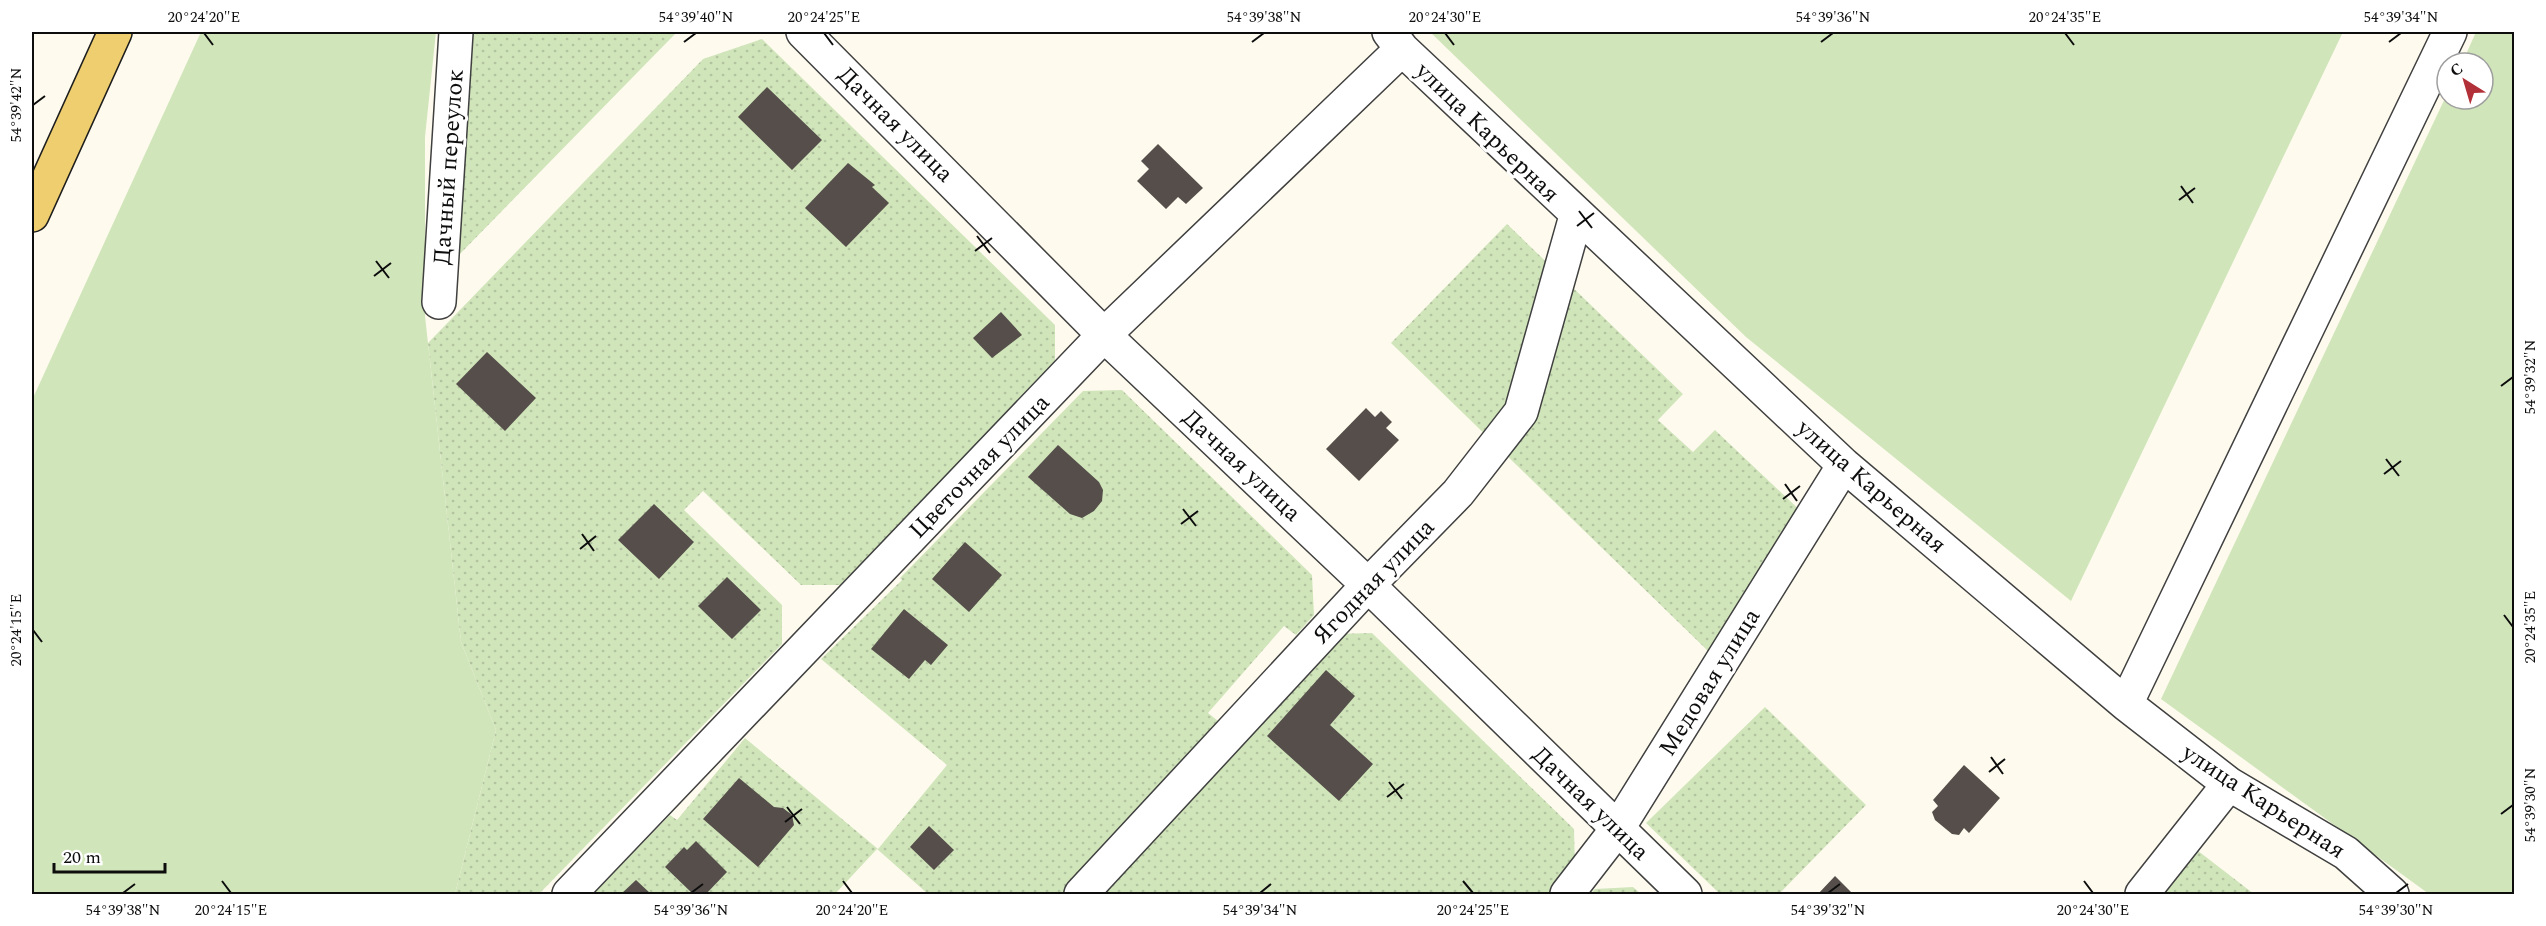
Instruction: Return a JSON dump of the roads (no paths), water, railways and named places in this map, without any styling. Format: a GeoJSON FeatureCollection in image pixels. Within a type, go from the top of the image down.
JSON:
{"type":"FeatureCollection","features":[{"type":"Feature","properties":{"kind":"main road"},"geometry":{"type":"LineString","coordinates":[[32,215],[115,32]]}},
{"type":"Feature","properties":{"kind":"street","name":"Дачный переулок"},"geometry":{"type":"LineString","coordinates":[[439,302],[456,32]]}},
{"type":"Feature","properties":{"kind":"street","name":"Дачная улица"},"geometry":{"type":"LineString","coordinates":[[803,32],[1104,334],[1368,585],[1685,894]]}},
{"type":"Feature","properties":{"kind":"street"},"geometry":{"type":"LineString","coordinates":[[2126,704],[2450,32]]}},
{"type":"Feature","properties":{"kind":"street","name":"Цветочная улица"},"geometry":{"type":"LineString","coordinates":[[569,894],[1104,334],[1395,40]]}},
{"type":"Feature","properties":{"kind":"street","name":"улица Карьерная"},"geometry":{"type":"LineString","coordinates":[[1395,40],[1576,216],[1844,465],[2126,704],[2229,784],[2346,853],[2392,894]]}},
{"type":"Feature","properties":{"kind":"street","name":"Ягодная улица"},"geometry":{"type":"LineString","coordinates":[[1081,894],[1368,585],[1458,493],[1521,412],[1576,216]]}},
{"type":"Feature","properties":{"kind":"street","name":"Медовая улица"},"geometry":{"type":"LineString","coordinates":[[1567,894],[1618,828],[1844,465]]}},
{"type":"Feature","properties":{"kind":"street"},"geometry":{"type":"LineString","coordinates":[[2142,894],[2229,784]]}}]}
